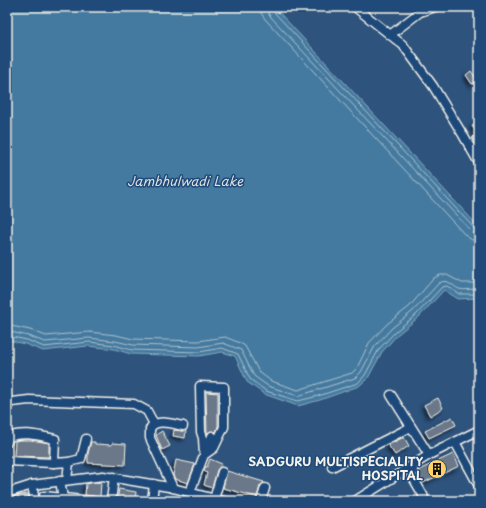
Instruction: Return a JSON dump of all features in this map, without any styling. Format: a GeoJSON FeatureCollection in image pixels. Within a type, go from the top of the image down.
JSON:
{"type":"FeatureCollection","features":[{"type":"Feature","properties":{"kind":"street"},"geometry":{"type":"LineString","coordinates":[[355,7],[403,45],[475,148],[479,163]]}},
{"type":"Feature","properties":{"kind":"street"},"geometry":{"type":"LineString","coordinates":[[390,35],[420,12],[435,7]]}},
{"type":"Feature","properties":{"kind":"street"},"geometry":{"type":"LineString","coordinates":[[200,386],[224,387],[224,427],[214,448],[204,455],[203,438],[201,432],[200,386]]}},
{"type":"Feature","properties":{"kind":"street"},"geometry":{"type":"LineString","coordinates":[[391,395],[429,455]]}},
{"type":"Feature","properties":{"kind":"street"},"geometry":{"type":"LineString","coordinates":[[12,402],[29,400],[134,404],[147,411],[154,424]]}},
{"type":"Feature","properties":{"kind":"street"},"geometry":{"type":"LineString","coordinates":[[173,488],[150,438],[150,429],[154,424],[161,423],[183,426]]}},
{"type":"Feature","properties":{"kind":"street"},"geometry":{"type":"LineString","coordinates":[[332,467],[411,427]]}},
{"type":"Feature","properties":{"kind":"street"},"geometry":{"type":"LineString","coordinates":[[355,501],[429,455],[479,430]]}},
{"type":"Feature","properties":{"kind":"street"},"geometry":{"type":"LineString","coordinates":[[7,442],[9,437],[16,434],[35,435],[55,439],[54,463]]}},
{"type":"Feature","properties":{"kind":"street"},"geometry":{"type":"LineString","coordinates":[[190,492],[212,436]]}},
{"type":"Feature","properties":{"kind":"street"},"geometry":{"type":"LineString","coordinates":[[7,461],[54,463],[69,462],[81,459],[86,439]]}},
{"type":"Feature","properties":{"kind":"street"},"geometry":{"type":"LineString","coordinates":[[455,442],[479,486]]}},
{"type":"Feature","properties":{"kind":"street"},"geometry":{"type":"LineString","coordinates":[[63,498],[63,480],[69,462]]}},
{"type":"Feature","properties":{"kind":"street"},"geometry":{"type":"LineString","coordinates":[[414,465],[412,476],[423,495],[424,498],[422,501]]}},
{"type":"Feature","properties":{"kind":"street"},"geometry":{"type":"LineString","coordinates":[[214,499],[222,472]]}},
{"type":"Feature","properties":{"kind":"street"},"geometry":{"type":"LineString","coordinates":[[7,493],[32,485],[103,476],[154,484],[223,501]]}},
{"type":"Feature","properties":{"kind":"street"},"geometry":{"type":"LineString","coordinates":[[111,501],[114,477]]}},
{"type":"Feature","properties":{"kind":"street"},"geometry":{"type":"LineString","coordinates":[[152,501],[154,484]]}},
{"type":"Feature","properties":{"kind":"street"},"geometry":{"type":"LineString","coordinates":[[32,485],[35,501]]}},
{"type":"Feature","properties":{"kind":"street"},"geometry":{"type":"LineString","coordinates":[[261,501],[265,488]]}},
{"type":"Feature","properties":{"kind":"street"},"geometry":{"type":"LineString","coordinates":[[44,501],[44,496],[92,501]]}},
{"type":"Feature","properties":{"kind":"water","name":"Jambhulwadi Lake"},"geometry":{"type":"Polygon","coordinates":[[[7,7],[274,7],[479,227],[479,300],[477,298],[458,299],[444,290],[419,317],[398,334],[382,352],[368,378],[359,386],[298,406],[264,394],[247,382],[235,356],[222,352],[199,356],[131,354],[114,349],[88,346],[43,351],[25,344],[7,340],[7,7]]]}},
{"type":"Feature","properties":{"kind":"building"},"geometry":{"type":"Polygon","coordinates":[[[471,71],[478,81],[472,84],[466,75],[471,71]]]}},
{"type":"Feature","properties":{"kind":"building"},"geometry":{"type":"Polygon","coordinates":[[[479,122],[479,141],[475,142],[472,138],[478,134],[472,126],[479,122]]]}},
{"type":"Feature","properties":{"kind":"building"},"geometry":{"type":"Polygon","coordinates":[[[206,392],[218,393],[218,426],[216,432],[211,431],[207,433],[206,392]]]}},
{"type":"Feature","properties":{"kind":"building"},"geometry":{"type":"Polygon","coordinates":[[[438,398],[443,408],[430,416],[424,405],[438,398]]]}},
{"type":"Feature","properties":{"kind":"building"},"geometry":{"type":"Polygon","coordinates":[[[452,417],[456,425],[429,438],[425,431],[452,417]]]}},
{"type":"Feature","properties":{"kind":"building"},"geometry":{"type":"Polygon","coordinates":[[[174,430],[186,430],[185,438],[173,436],[174,430]]]}},
{"type":"Feature","properties":{"kind":"building"},"geometry":{"type":"Polygon","coordinates":[[[162,431],[170,446],[162,450],[156,435],[162,431]]]}},
{"type":"Feature","properties":{"kind":"building"},"geometry":{"type":"Polygon","coordinates":[[[404,437],[409,446],[395,455],[388,445],[404,437]]]}},
{"type":"Feature","properties":{"kind":"building"},"geometry":{"type":"Polygon","coordinates":[[[20,440],[49,443],[49,457],[14,456],[15,441],[20,440]]]}},
{"type":"Feature","properties":{"kind":"building"},"geometry":{"type":"Polygon","coordinates":[[[91,442],[95,442],[95,444],[112,445],[112,443],[126,444],[125,465],[88,463],[88,453],[91,442]]]}},
{"type":"Feature","properties":{"kind":"building","name":"SADGURU MULTISPECIALITY HOSPITAL"},"geometry":{"type":"Polygon","coordinates":[[[453,454],[459,466],[423,483],[418,475],[419,470],[453,454]]]}},
{"type":"Feature","properties":{"kind":"building"},"geometry":{"type":"Polygon","coordinates":[[[210,459],[222,464],[217,470],[212,488],[204,485],[207,473],[204,471],[210,459]]]}},
{"type":"Feature","properties":{"kind":"building"},"geometry":{"type":"Polygon","coordinates":[[[176,460],[195,464],[188,483],[175,479],[173,475],[176,460]]]}},
{"type":"Feature","properties":{"kind":"building"},"geometry":{"type":"Polygon","coordinates":[[[227,471],[264,482],[260,486],[257,497],[223,488],[227,471]]]}},
{"type":"Feature","properties":{"kind":"building"},"geometry":{"type":"Polygon","coordinates":[[[95,482],[101,483],[100,497],[85,495],[86,484],[95,482]]]}},
{"type":"Feature","properties":{"kind":"building"},"geometry":{"type":"Polygon","coordinates":[[[119,489],[136,492],[135,501],[117,501],[119,489]]]}},
{"type":"Feature","properties":{"kind":"building"},"geometry":{"type":"Polygon","coordinates":[[[28,494],[29,501],[15,501],[14,496],[28,494]]]}},
{"type":"Feature","properties":{"kind":"place","name":"SADGURU MULTISPECIALITY HOSPITAL"},"geometry":{"type":"Point","coordinates":[437,469]}}]}
